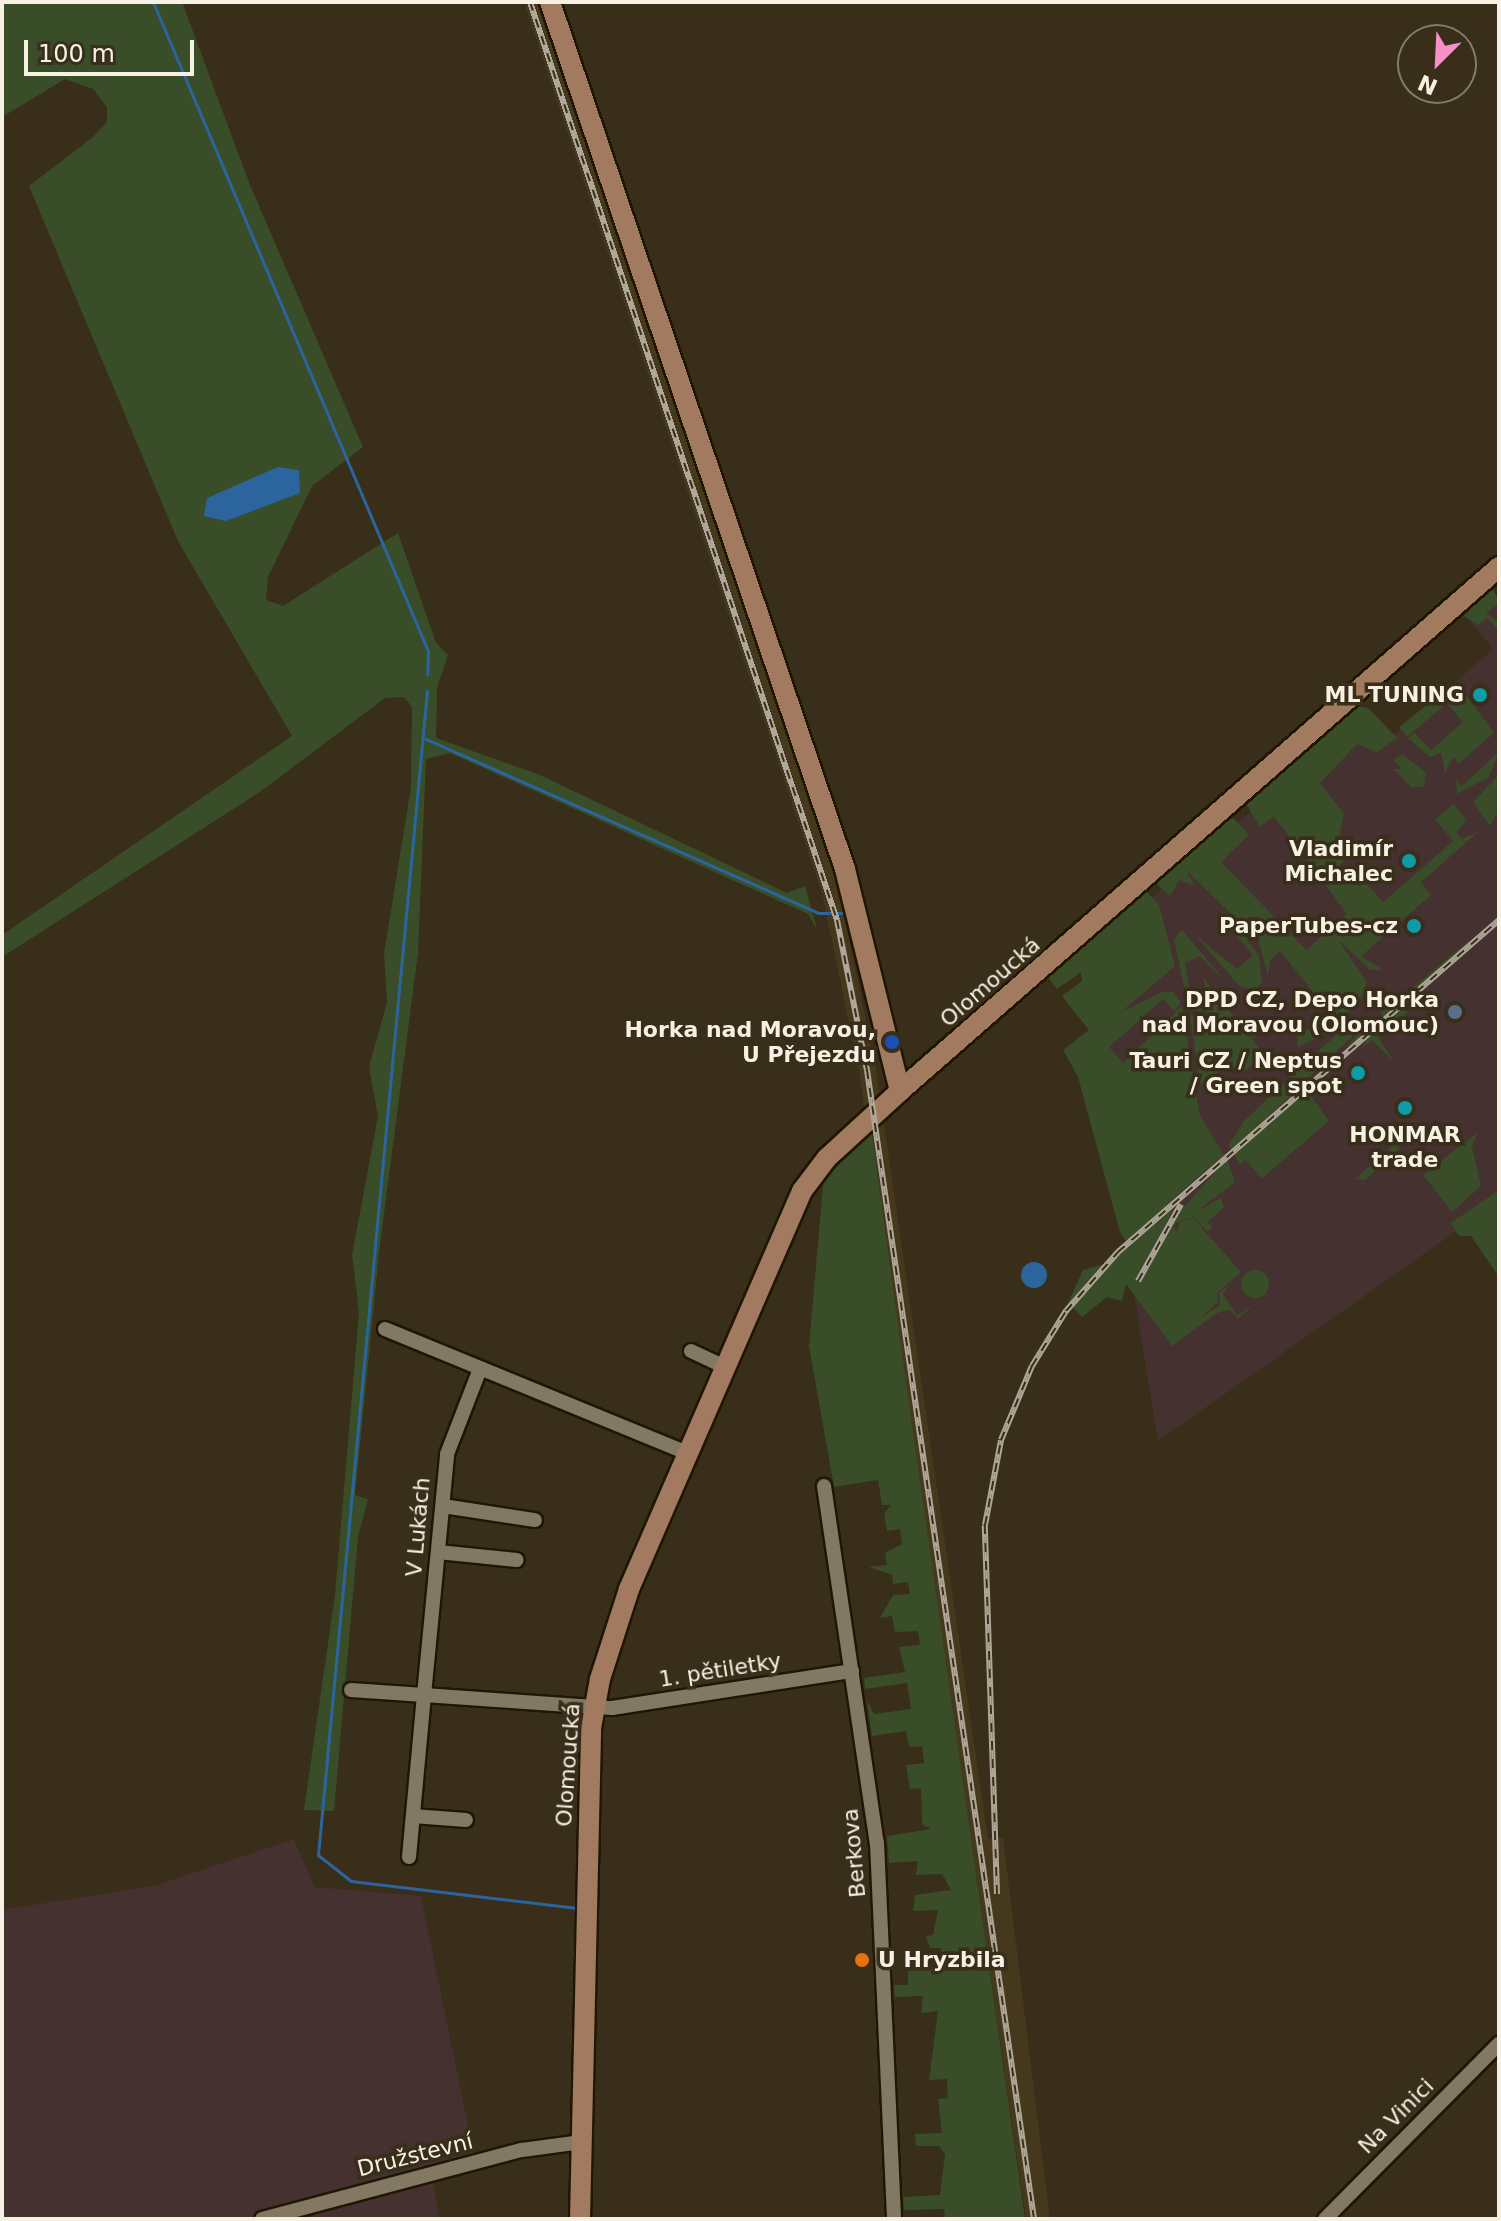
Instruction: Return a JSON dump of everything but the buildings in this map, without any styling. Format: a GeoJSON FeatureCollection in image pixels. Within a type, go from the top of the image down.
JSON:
{"type":"FeatureCollection","features":[{"type":"Feature","properties":{"kind":"street"},"geometry":{"type":"LineString","coordinates":[[550,2],[858,912],[900,1091]]}},
{"type":"Feature","properties":{"kind":"street","name":"Olomoucká"},"geometry":{"type":"LineString","coordinates":[[580,2219],[595,1708],[620,1613],[687,1453],[811,1178],[900,1091],[1499,567]]}},
{"type":"Feature","properties":{"kind":"street"},"geometry":{"type":"LineString","coordinates":[[385,1329],[687,1453]]}},
{"type":"Feature","properties":{"kind":"street"},"geometry":{"type":"LineString","coordinates":[[691,1351],[725,1367]]}},
{"type":"Feature","properties":{"kind":"street","name":"V Lukách"},"geometry":{"type":"LineString","coordinates":[[409,1857],[449,1445],[480,1369]]}},
{"type":"Feature","properties":{"kind":"street","name":"Berkova"},"geometry":{"type":"LineString","coordinates":[[824,1486],[878,1852],[894,2219]]}},
{"type":"Feature","properties":{"kind":"street"},"geometry":{"type":"LineString","coordinates":[[443,1506],[535,1520]]}},
{"type":"Feature","properties":{"kind":"street"},"geometry":{"type":"LineString","coordinates":[[438,1552],[517,1560]]}},
{"type":"Feature","properties":{"kind":"street","name":"1. pětiletky"},"geometry":{"type":"LineString","coordinates":[[595,1708],[852,1671]]}},
{"type":"Feature","properties":{"kind":"street"},"geometry":{"type":"LineString","coordinates":[[351,1690],[595,1708]]}},
{"type":"Feature","properties":{"kind":"street"},"geometry":{"type":"LineString","coordinates":[[413,1816],[466,1820]]}},
{"type":"Feature","properties":{"kind":"street","name":"Na Vinici"},"geometry":{"type":"LineString","coordinates":[[1325,2219],[1499,2044]]}},
{"type":"Feature","properties":{"kind":"street","name":"Družstevní"},"geometry":{"type":"LineString","coordinates":[[264,2218],[522,2150],[581,2142]]}},
{"type":"Feature","properties":{"kind":"shaded area"},"geometry":{"type":"Polygon","coordinates":[[[524,2],[539,2],[839,890],[876,1069],[988,1839],[1003,1838],[1050,2219],[1026,2219],[859,1071],[822,894],[524,2]]]}},
{"type":"Feature","properties":{"kind":"shaded area"},"geometry":{"type":"Polygon","coordinates":[[[1499,593],[1499,1201],[1158,1441],[1129,1262],[1144,1247],[1079,961],[1355,720],[1380,747],[1442,694],[1493,649],[1469,620],[1499,593]]]}},
{"type":"Feature","properties":{"kind":"shaded area"},"geometry":{"type":"Polygon","coordinates":[[[294,1839],[314,1887],[421,1896],[474,2155],[431,2166],[439,2219],[315,2219],[313,2209],[276,2219],[2,2219],[2,1910],[158,1885],[294,1839]]]}},
{"type":"Feature","properties":{"kind":"green space"},"geometry":{"type":"Polygon","coordinates":[[[2,2],[182,2],[250,185],[363,447],[312,486],[268,577],[266,600],[283,606],[398,533],[436,643],[448,655],[437,688],[436,738],[540,775],[787,893],[805,886],[817,929],[808,914],[450,753],[426,759],[418,953],[379,1252],[355,1495],[368,1499],[358,1537],[334,1811],[304,1810],[335,1595],[359,1312],[352,1255],[378,1116],[369,1067],[387,1002],[384,954],[411,787],[412,707],[404,697],[385,698],[260,792],[2,957],[2,935],[292,736],[178,541],[29,186],[93,137],[107,122],[107,107],[93,89],[65,79],[2,117],[2,2]],[[278,467],[260,505],[276,502],[299,470],[278,467]]]}},
{"type":"Feature","properties":{"kind":"green space"},"geometry":{"type":"Polygon","coordinates":[[[1491,584],[1499,603],[1486,614],[1499,621],[1499,631],[1487,618],[1478,625],[1464,616],[1491,584]]]}},
{"type":"Feature","properties":{"kind":"green space"},"geometry":{"type":"Polygon","coordinates":[[[1456,682],[1494,733],[1459,763],[1453,757],[1445,773],[1441,753],[1430,757],[1408,738],[1415,733],[1431,750],[1463,722],[1447,703],[1407,737],[1399,727],[1456,682]]]}},
{"type":"Feature","properties":{"kind":"green space"},"geometry":{"type":"Polygon","coordinates":[[[1354,706],[1368,708],[1397,738],[1377,752],[1357,744],[1320,783],[1344,814],[1339,837],[1347,857],[1340,865],[1359,886],[1364,881],[1383,902],[1453,841],[1435,819],[1454,804],[1466,821],[1456,832],[1462,839],[1478,832],[1421,882],[1431,895],[1361,956],[1383,970],[1370,970],[1338,939],[1367,983],[1358,1005],[1337,1022],[1280,951],[1270,960],[1268,977],[1259,941],[1185,869],[1195,886],[1179,880],[1170,896],[1152,880],[1225,818],[1234,819],[1249,835],[1221,862],[1306,950],[1347,914],[1274,816],[1260,827],[1245,802],[1354,706]]]}},
{"type":"Feature","properties":{"kind":"green space"},"geometry":{"type":"Polygon","coordinates":[[[1499,752],[1489,777],[1457,794],[1456,780],[1462,786],[1499,752]]]}},
{"type":"Feature","properties":{"kind":"green space"},"geometry":{"type":"Polygon","coordinates":[[[1402,754],[1426,773],[1424,787],[1411,787],[1394,769],[1402,769],[1394,760],[1402,754]]]}},
{"type":"Feature","properties":{"kind":"green space"},"geometry":{"type":"Polygon","coordinates":[[[1498,776],[1499,810],[1490,826],[1473,802],[1498,776]]]}},
{"type":"Feature","properties":{"kind":"green space"},"geometry":{"type":"Polygon","coordinates":[[[1144,889],[1159,905],[1175,966],[1121,1012],[1162,992],[1174,992],[1181,1003],[1174,1011],[1163,999],[1109,1047],[1123,1063],[1182,1006],[1200,1116],[1224,1155],[1164,1206],[1183,1192],[1135,1280],[1175,1217],[1227,1159],[1235,1182],[1195,1212],[1221,1198],[1224,1207],[1207,1222],[1212,1227],[1208,1232],[1193,1217],[1176,1223],[1173,1227],[1178,1232],[1179,1223],[1193,1218],[1241,1272],[1217,1293],[1218,1302],[1199,1319],[1220,1305],[1219,1293],[1229,1285],[1223,1294],[1237,1315],[1254,1305],[1238,1318],[1229,1310],[1217,1313],[1172,1346],[1126,1284],[1122,1301],[1107,1297],[1082,1317],[1068,1303],[1083,1270],[1112,1262],[1137,1238],[1125,1240],[1120,1232],[1078,1077],[1063,1050],[1089,1030],[1062,996],[1082,981],[1081,972],[1057,989],[1045,973],[1144,889]]]}},
{"type":"Feature","properties":{"kind":"green space"},"geometry":{"type":"Polygon","coordinates":[[[1234,921],[1259,956],[1262,983],[1253,990],[1240,986],[1231,977],[1236,973],[1231,976],[1195,935],[1237,969],[1253,955],[1228,926],[1234,921]]]}},
{"type":"Feature","properties":{"kind":"green space"},"geometry":{"type":"Polygon","coordinates":[[[1182,930],[1227,983],[1200,956],[1185,963],[1192,1006],[1208,1003],[1203,977],[1250,1038],[1262,1027],[1254,1014],[1266,1028],[1252,1039],[1264,1055],[1241,1074],[1230,1064],[1200,1085],[1190,1015],[1206,1018],[1207,1011],[1189,1011],[1174,939],[1182,930]]]}},
{"type":"Feature","properties":{"kind":"green space"},"geometry":{"type":"Polygon","coordinates":[[[1472,938],[1413,998],[1417,1004],[1394,1024],[1385,1021],[1379,1008],[1390,1007],[1472,938]]]}},
{"type":"Feature","properties":{"kind":"green space"},"geometry":{"type":"Polygon","coordinates":[[[1354,1018],[1368,1021],[1394,1062],[1372,1040],[1361,1049],[1373,1029],[1347,1048],[1364,1025],[1244,1140],[1322,1076],[1310,1095],[1329,1121],[1262,1178],[1245,1160],[1240,1165],[1229,1145],[1244,1121],[1354,1018]]]}},
{"type":"Feature","properties":{"kind":"green space"},"geometry":{"type":"Polygon","coordinates":[[[1323,1022],[1326,1034],[1297,1047],[1298,1035],[1323,1022]]]}},
{"type":"Feature","properties":{"kind":"green space"},"geometry":{"type":"Polygon","coordinates":[[[871,1128],[1025,2219],[945,2219],[944,2209],[904,2210],[903,2197],[940,2195],[945,2154],[939,2146],[916,2146],[915,2134],[942,2133],[938,2099],[948,2098],[947,2079],[929,2080],[938,2011],[921,2013],[923,1996],[895,1997],[894,1985],[908,1985],[908,1971],[941,1963],[941,1948],[930,1948],[926,1936],[933,1935],[938,1910],[913,1911],[915,1895],[951,1890],[942,1874],[916,1875],[918,1861],[889,1863],[887,1836],[931,1829],[922,1824],[921,1788],[910,1789],[906,1765],[924,1763],[922,1746],[909,1747],[906,1731],[872,1736],[867,1700],[874,1714],[911,1709],[907,1683],[865,1689],[864,1678],[905,1672],[899,1647],[920,1645],[918,1631],[895,1632],[892,1616],[880,1618],[893,1595],[910,1594],[908,1582],[893,1584],[892,1575],[869,1567],[887,1565],[885,1553],[902,1544],[900,1529],[887,1531],[884,1514],[891,1505],[882,1505],[878,1480],[834,1487],[809,1346],[824,1175],[871,1128]]]}},
{"type":"Feature","properties":{"kind":"green space"},"geometry":{"type":"Polygon","coordinates":[[[1477,1133],[1472,1147],[1481,1186],[1452,1212],[1423,1175],[1477,1133]]]}},
{"type":"Feature","properties":{"kind":"green space"},"geometry":{"type":"Polygon","coordinates":[[[1397,1142],[1399,1149],[1365,1180],[1355,1179],[1397,1142]]]}},
{"type":"Feature","properties":{"kind":"green space"},"geometry":{"type":"Polygon","coordinates":[[[1499,1190],[1499,1277],[1471,1236],[1459,1236],[1451,1223],[1499,1190]]]}},
{"type":"Feature","properties":{"kind":"green space"},"geometry":{"type":"Polygon","coordinates":[[[1255,1270],[1265,1274],[1269,1284],[1265,1294],[1255,1298],[1245,1294],[1241,1284],[1245,1274],[1255,1270]]]}},
{"type":"Feature","properties":{"kind":"water"},"geometry":{"type":"Polygon","coordinates":[[[278,467],[299,470],[300,493],[226,521],[204,516],[207,498],[278,467]]]}},
{"type":"Feature","properties":{"kind":"water"},"geometry":{"type":"Polygon","coordinates":[[[1034,1262],[1043,1266],[1047,1275],[1043,1284],[1034,1288],[1025,1284],[1021,1275],[1025,1266],[1034,1262]]]}},
{"type":"Feature","properties":{"kind":"waterway"},"geometry":{"type":"LineString","coordinates":[[153,2],[428,651],[427,674]]}},
{"type":"Feature","properties":{"kind":"waterway"},"geometry":{"type":"LineString","coordinates":[[427,691],[318,1855],[351,1881],[577,1908]]}},
{"type":"Feature","properties":{"kind":"waterway"},"geometry":{"type":"LineString","coordinates":[[426,739],[818,913],[848,913]]}},
{"type":"Feature","properties":{"kind":"railway"},"geometry":{"type":"LineString","coordinates":[[530,2],[837,920],[867,1070],[1034,2219]]}},
{"type":"Feature","properties":{"kind":"railway"},"geometry":{"type":"LineString","coordinates":[[997,1894],[985,1525],[1001,1440],[1032,1366],[1066,1311],[1118,1252],[1499,920]]}},
{"type":"Feature","properties":{"kind":"railway"},"geometry":{"type":"LineString","coordinates":[[1138,1281],[1181,1204]]}},
{"type":"Feature","properties":{"kind":"place","name":"ML TUNING"},"geometry":{"type":"Point","coordinates":[1480,695]}},
{"type":"Feature","properties":{"kind":"place","name":"Vladimír Michalec"},"geometry":{"type":"Point","coordinates":[1409,861]}},
{"type":"Feature","properties":{"kind":"place","name":"PaperTubes-cz"},"geometry":{"type":"Point","coordinates":[1414,926]}},
{"type":"Feature","properties":{"kind":"place","name":"DPD CZ, Depo Horka nad Moravou (Olomouc)"},"geometry":{"type":"Point","coordinates":[1455,1012]}},
{"type":"Feature","properties":{"kind":"place","name":"Horka nad Moravou, U Přejezdu"},"geometry":{"type":"Point","coordinates":[892,1042]}},
{"type":"Feature","properties":{"kind":"place","name":"Tauri CZ / Neptus / Green spot"},"geometry":{"type":"Point","coordinates":[1358,1073]}},
{"type":"Feature","properties":{"kind":"place","name":"HONMAR trade"},"geometry":{"type":"Point","coordinates":[1405,1108]}},
{"type":"Feature","properties":{"kind":"place","name":"U Hryzbila"},"geometry":{"type":"Point","coordinates":[862,1960]}}]}
